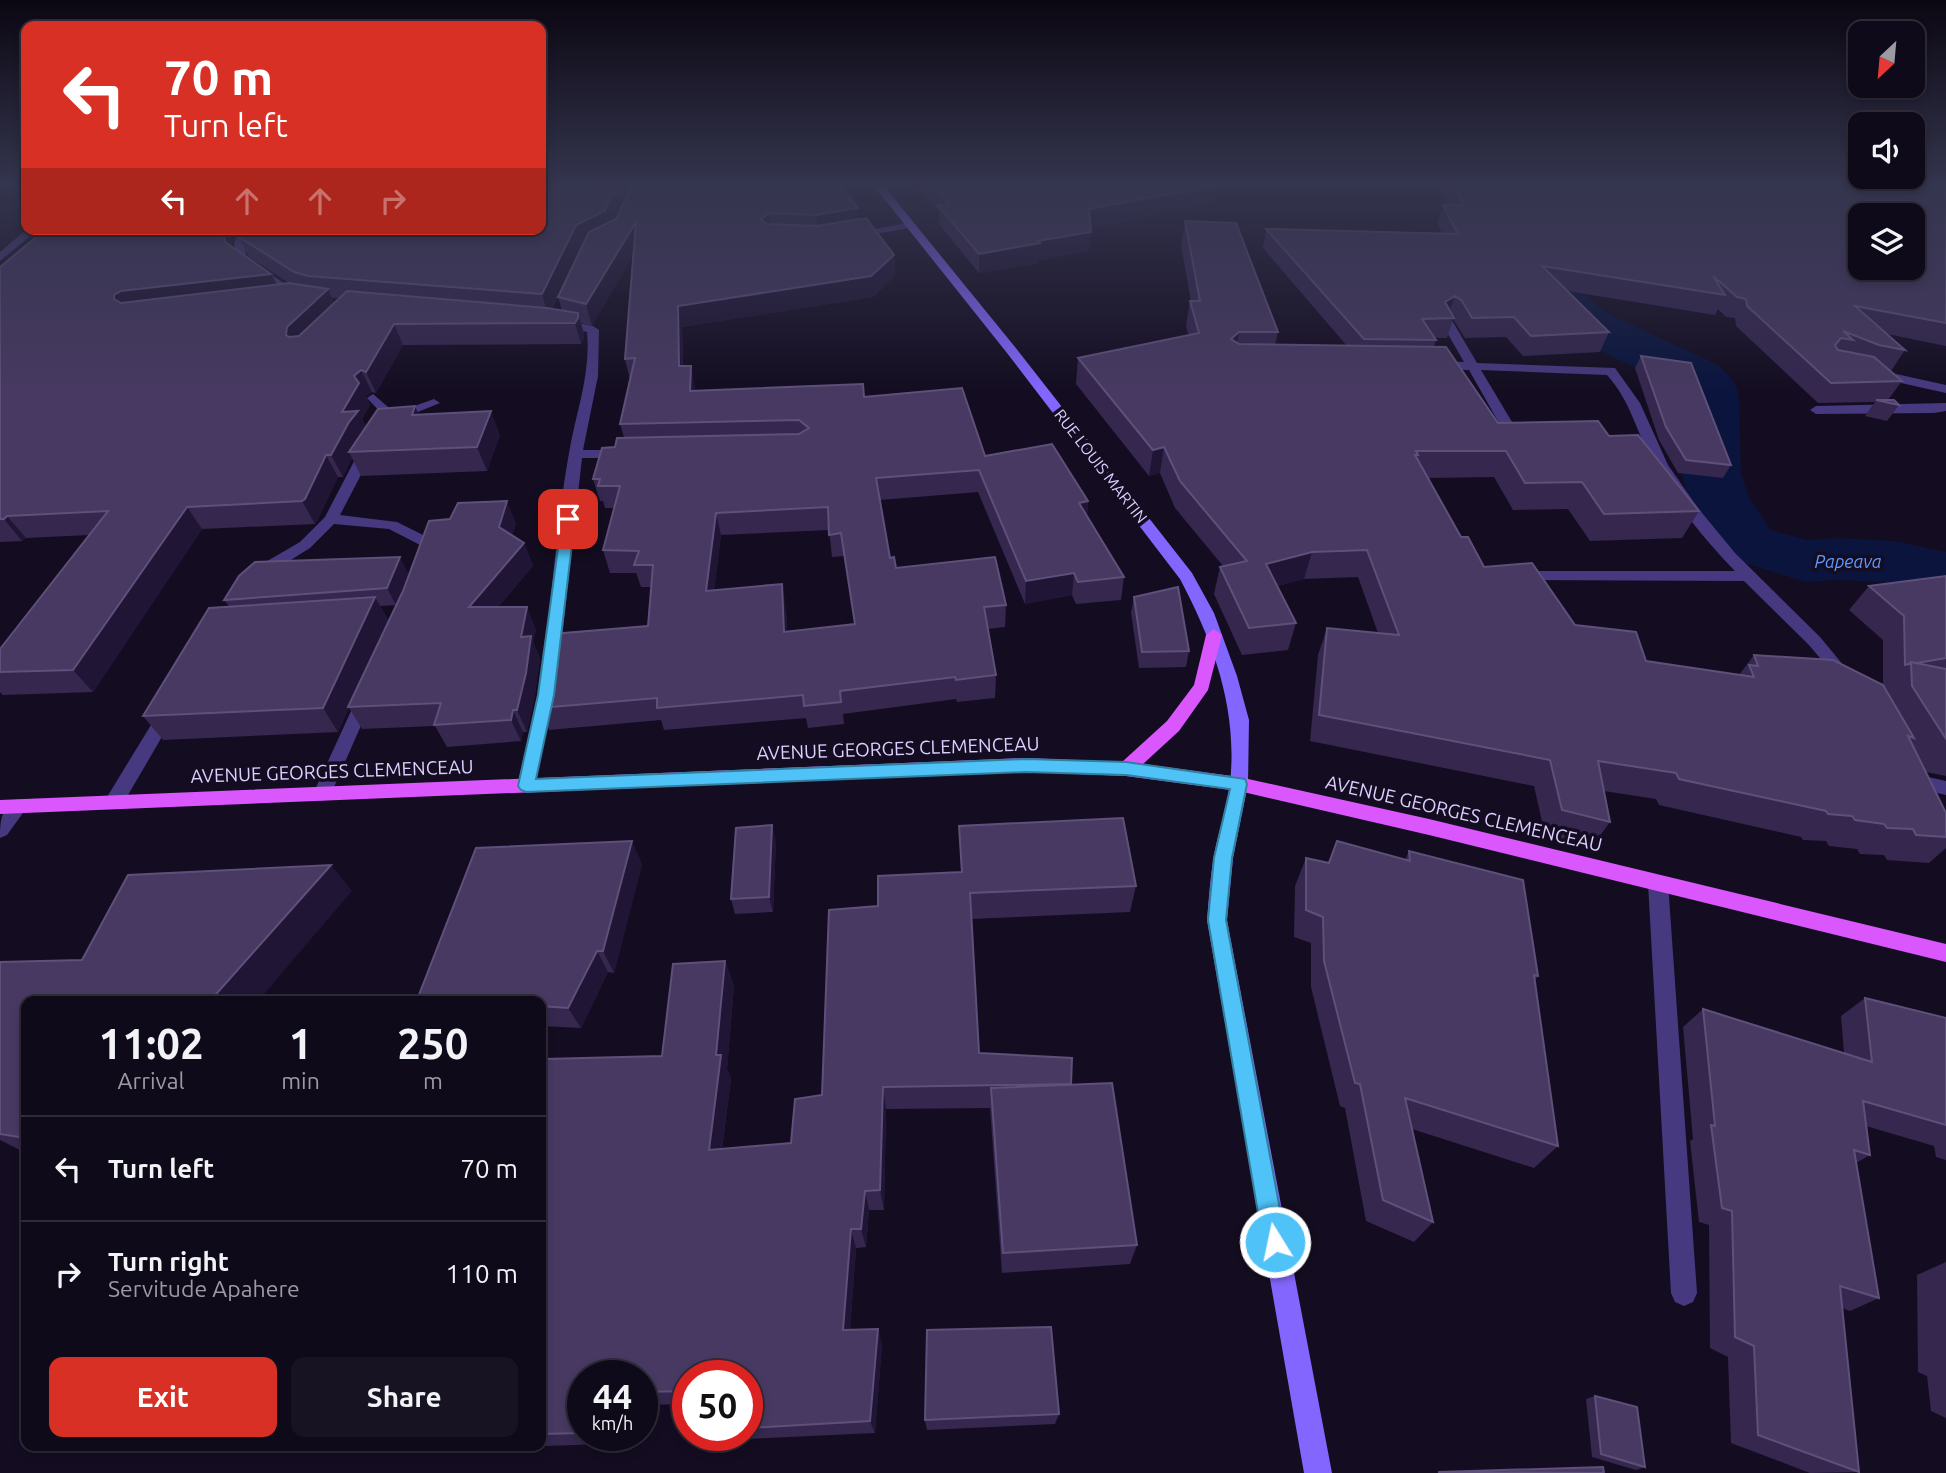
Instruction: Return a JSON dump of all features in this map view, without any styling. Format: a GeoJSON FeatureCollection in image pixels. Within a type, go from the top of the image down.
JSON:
{"type":"FeatureCollection","features":[{"type":"Feature","properties":{"kind":"main road","name":"RUE LOUIS MARTIN"},"geometry":{"type":"LineString","coordinates":[[934,255],[1187,577],[1201,601],[1214,635],[1240,720],[1239,784],[1223,858],[1217,920],[1318,1473]]}},
{"type":"Feature","properties":{"kind":"main road"},"geometry":{"type":"LineString","coordinates":[[1126,768],[1173,726],[1202,686],[1214,635]]}},
{"type":"Feature","properties":{"kind":"main road","name":"AVENUE GEORGES CLEMENCEAU"},"geometry":{"type":"LineString","coordinates":[[0,807],[1026,765],[1126,768],[1239,784],[1429,827],[1946,953]]}},
{"type":"Feature","properties":{"kind":"street"},"geometry":{"type":"LineString","coordinates":[[241,255],[242,260],[303,299],[276,301]]}},
{"type":"Feature","properties":{"kind":"street"},"geometry":{"type":"LineString","coordinates":[[526,786],[548,683],[575,454],[595,340],[593,330],[589,328],[548,322],[561,307]]}},
{"type":"Feature","properties":{"kind":"street"},"geometry":{"type":"LineString","coordinates":[[1447,321],[1508,427]]}},
{"type":"Feature","properties":{"kind":"street"},"geometry":{"type":"LineString","coordinates":[[1417,365],[1611,371],[1630,400],[1661,464],[1716,540],[1749,576],[1789,612],[1855,689]]}},
{"type":"Feature","properties":{"kind":"street"},"geometry":{"type":"LineString","coordinates":[[1869,372],[1946,389]]}},
{"type":"Feature","properties":{"kind":"street"},"geometry":{"type":"LineString","coordinates":[[373,398],[393,418]]}},
{"type":"Feature","properties":{"kind":"street"},"geometry":{"type":"LineString","coordinates":[[240,589],[268,565],[305,545],[331,519],[369,445],[393,418],[411,414],[434,403]]}},
{"type":"Feature","properties":{"kind":"street"},"geometry":{"type":"LineString","coordinates":[[1816,410],[1946,407]]}},
{"type":"Feature","properties":{"kind":"street"},"geometry":{"type":"LineString","coordinates":[[575,454],[638,454]]}},
{"type":"Feature","properties":{"kind":"street"},"geometry":{"type":"LineString","coordinates":[[331,519],[392,525],[430,544],[417,578]]}},
{"type":"Feature","properties":{"kind":"street"},"geometry":{"type":"LineString","coordinates":[[1500,576],[1749,576]]}},
{"type":"Feature","properties":{"kind":"street"},"geometry":{"type":"LineString","coordinates":[[322,794],[371,685]]}},
{"type":"Feature","properties":{"kind":"street"},"geometry":{"type":"LineString","coordinates":[[114,802],[177,696]]}},
{"type":"Feature","properties":{"kind":"street"},"geometry":{"type":"LineString","coordinates":[[1920,800],[1904,774],[1946,788]]}},
{"type":"Feature","properties":{"kind":"street"},"geometry":{"type":"LineString","coordinates":[[0,830],[19,806]]}},
{"type":"Feature","properties":{"kind":"street"},"geometry":{"type":"LineString","coordinates":[[1658,883],[1684,1293]]}},
{"type":"Feature","properties":{"kind":"building"},"geometry":{"type":"Polygon","coordinates":[[[15,255],[243,255],[271,274],[121,291],[114,295],[114,299],[121,303],[289,283],[328,289],[287,327],[286,335],[289,337],[299,336],[347,291],[547,308],[578,313],[578,318],[575,323],[394,324],[366,372],[361,370],[354,376],[359,383],[342,412],[358,411],[331,455],[326,455],[305,499],[187,507],[73,670],[0,672],[0,649],[108,511],[7,516],[0,519],[0,267],[15,255]]]}},
{"type":"Feature","properties":{"kind":"building"},"geometry":{"type":"Polygon","coordinates":[[[267,255],[561,255],[542,294],[308,276],[294,272],[267,255]]]}},
{"type":"Feature","properties":{"kind":"building"},"geometry":{"type":"Polygon","coordinates":[[[578,255],[616,255],[586,304],[558,297],[578,255]]]}},
{"type":"Feature","properties":{"kind":"building"},"geometry":{"type":"Polygon","coordinates":[[[633,255],[894,255],[871,276],[678,306],[679,366],[691,366],[690,391],[863,384],[864,397],[962,388],[985,456],[1052,444],[1088,501],[1079,503],[1124,577],[1078,582],[1074,573],[1026,581],[979,470],[876,478],[890,558],[894,557],[896,568],[995,557],[1006,605],[984,607],[996,675],[956,680],[955,677],[840,691],[841,702],[804,706],[803,695],[657,708],[657,698],[540,708],[552,634],[648,626],[653,565],[634,565],[639,551],[603,550],[620,486],[598,486],[600,479],[593,479],[602,448],[615,447],[617,438],[799,434],[809,428],[799,420],[620,424],[635,358],[625,359],[633,255]],[[828,507],[716,513],[706,591],[782,584],[784,632],[855,624],[841,533],[829,535],[828,507]]]}},
{"type":"Feature","properties":{"kind":"building"},"geometry":{"type":"Polygon","coordinates":[[[1191,255],[1248,255],[1278,332],[1239,332],[1231,339],[1239,344],[1446,347],[1498,423],[1598,421],[1609,436],[1638,435],[1699,511],[1604,514],[1582,482],[1525,483],[1506,451],[1416,451],[1418,455],[1415,455],[1461,537],[1468,537],[1484,567],[1532,563],[1575,625],[1636,632],[1646,661],[1754,677],[1749,665],[1758,666],[1754,655],[1833,660],[1883,685],[1914,738],[1908,736],[1946,813],[1946,837],[1916,835],[1913,829],[1887,828],[1884,824],[1855,820],[1852,816],[1828,814],[1826,811],[1679,779],[1676,773],[1598,761],[1610,822],[1562,810],[1550,760],[1319,715],[1327,628],[1399,635],[1367,550],[1312,552],[1266,564],[1296,623],[1249,628],[1220,567],[1247,561],[1180,481],[1164,447],[1153,450],[1078,358],[1199,333],[1190,301],[1200,301],[1191,255]]]}},
{"type":"Feature","properties":{"kind":"building"},"geometry":{"type":"Polygon","coordinates":[[[1289,255],[1848,255],[1848,280],[1925,280],[1925,255],[1946,255],[1946,323],[1855,306],[1905,350],[1879,345],[1843,331],[1853,340],[1841,338],[1835,345],[1838,350],[1874,357],[1902,381],[1831,383],[1747,306],[1746,299],[1737,297],[1713,276],[1725,295],[1542,266],[1609,332],[1531,336],[1514,317],[1472,318],[1462,301],[1455,296],[1445,302],[1454,318],[1422,319],[1436,340],[1364,339],[1289,255]]]}},
{"type":"Feature","properties":{"kind":"building"},"geometry":{"type":"Polygon","coordinates":[[[1641,356],[1691,363],[1731,465],[1686,460],[1666,427],[1641,356]]]}},
{"type":"Feature","properties":{"kind":"building"},"geometry":{"type":"Polygon","coordinates":[[[1876,400],[1894,400],[1899,405],[1876,400]]]}},
{"type":"Feature","properties":{"kind":"building"},"geometry":{"type":"Polygon","coordinates":[[[415,406],[412,415],[491,411],[477,447],[349,452],[378,409],[415,406]]]}},
{"type":"Feature","properties":{"kind":"building"},"geometry":{"type":"Polygon","coordinates":[[[507,501],[499,527],[524,543],[469,607],[527,607],[521,637],[531,636],[526,673],[517,710],[513,710],[511,720],[434,725],[441,703],[348,707],[403,591],[429,521],[450,519],[458,503],[507,501]]]}},
{"type":"Feature","properties":{"kind":"building"},"geometry":{"type":"Polygon","coordinates":[[[400,557],[387,588],[224,600],[239,576],[255,562],[400,557]]]}},
{"type":"Feature","properties":{"kind":"building"},"geometry":{"type":"Polygon","coordinates":[[[1946,576],[1946,658],[1905,665],[1904,616],[1869,586],[1946,576]]]}},
{"type":"Feature","properties":{"kind":"building"},"geometry":{"type":"Polygon","coordinates":[[[1178,587],[1189,651],[1142,652],[1134,597],[1178,587]]]}},
{"type":"Feature","properties":{"kind":"building"},"geometry":{"type":"Polygon","coordinates":[[[375,597],[323,708],[143,716],[209,608],[375,597]]]}},
{"type":"Feature","properties":{"kind":"building"},"geometry":{"type":"Polygon","coordinates":[[[1911,662],[1946,669],[1946,739],[1912,686],[1911,662]]]}},
{"type":"Feature","properties":{"kind":"building"},"geometry":{"type":"Polygon","coordinates":[[[1123,818],[1136,886],[970,893],[979,1053],[1072,1058],[1071,1084],[883,1087],[880,1190],[865,1191],[861,1229],[851,1229],[843,1330],[878,1329],[870,1421],[763,1427],[763,1360],[672,1360],[672,1391],[658,1392],[658,1360],[567,1360],[567,1433],[546,1434],[546,1059],[662,1056],[673,964],[725,961],[716,1055],[721,1055],[709,1150],[791,1143],[795,1099],[822,1095],[829,910],[878,906],[878,876],[962,872],[959,826],[1123,818]]]}},
{"type":"Feature","properties":{"kind":"building"},"geometry":{"type":"Polygon","coordinates":[[[772,825],[769,897],[731,899],[736,828],[772,825]]]}},
{"type":"Feature","properties":{"kind":"building"},"geometry":{"type":"Polygon","coordinates":[[[632,841],[603,951],[597,951],[568,1008],[546,1006],[546,996],[419,996],[476,848],[632,841]]]}},
{"type":"Feature","properties":{"kind":"building"},"geometry":{"type":"Polygon","coordinates":[[[1337,841],[1410,861],[1409,851],[1523,880],[1538,976],[1534,975],[1558,1146],[1405,1098],[1433,1222],[1383,1200],[1360,1084],[1355,1083],[1324,961],[1323,917],[1306,910],[1306,858],[1329,863],[1337,841]]]}},
{"type":"Feature","properties":{"kind":"building"},"geometry":{"type":"Polygon","coordinates":[[[331,865],[214,996],[21,996],[21,1137],[0,1134],[0,962],[82,960],[128,875],[331,865]]]}},
{"type":"Feature","properties":{"kind":"building"},"geometry":{"type":"Polygon","coordinates":[[[1865,998],[1946,1018],[1946,1125],[1863,1101],[1870,1155],[1854,1150],[1879,1298],[1840,1286],[1859,1472],[1758,1435],[1754,1346],[1735,1337],[1732,1211],[1722,1208],[1711,1125],[1715,1126],[1703,1009],[1872,1062],[1865,998]]]}},
{"type":"Feature","properties":{"kind":"building"},"geometry":{"type":"Polygon","coordinates":[[[1112,1083],[1137,1245],[1003,1253],[991,1088],[1112,1083]]]}},
{"type":"Feature","properties":{"kind":"building"},"geometry":{"type":"Polygon","coordinates":[[[1051,1327],[1059,1414],[925,1420],[927,1330],[1051,1327]]]}},
{"type":"Feature","properties":{"kind":"building"},"geometry":{"type":"Polygon","coordinates":[[[1595,1396],[1637,1407],[1645,1467],[1601,1454],[1595,1396]]]}},
{"type":"Feature","properties":{"kind":"building"},"geometry":{"type":"Polygon","coordinates":[[[1603,1467],[1604,1473],[1438,1472],[1603,1467]]]}},
{"type":"Feature","properties":{"kind":"waterway","name":"Papeava"},"geometry":{"type":"LineString","coordinates":[[1587,255],[1552,277],[1558,295],[1591,325],[1699,376],[1710,387],[1711,473],[1719,498],[1749,544],[1806,561],[1838,559],[1895,562],[1946,573]]}},
{"type":"Feature","properties":{"kind":"route"},"geometry":{"type":"LineString","coordinates":[[568,519],[546,695],[526,786],[1026,765],[1126,768],[1239,784],[1223,858],[1217,920],[1275,1242]]}}]}
